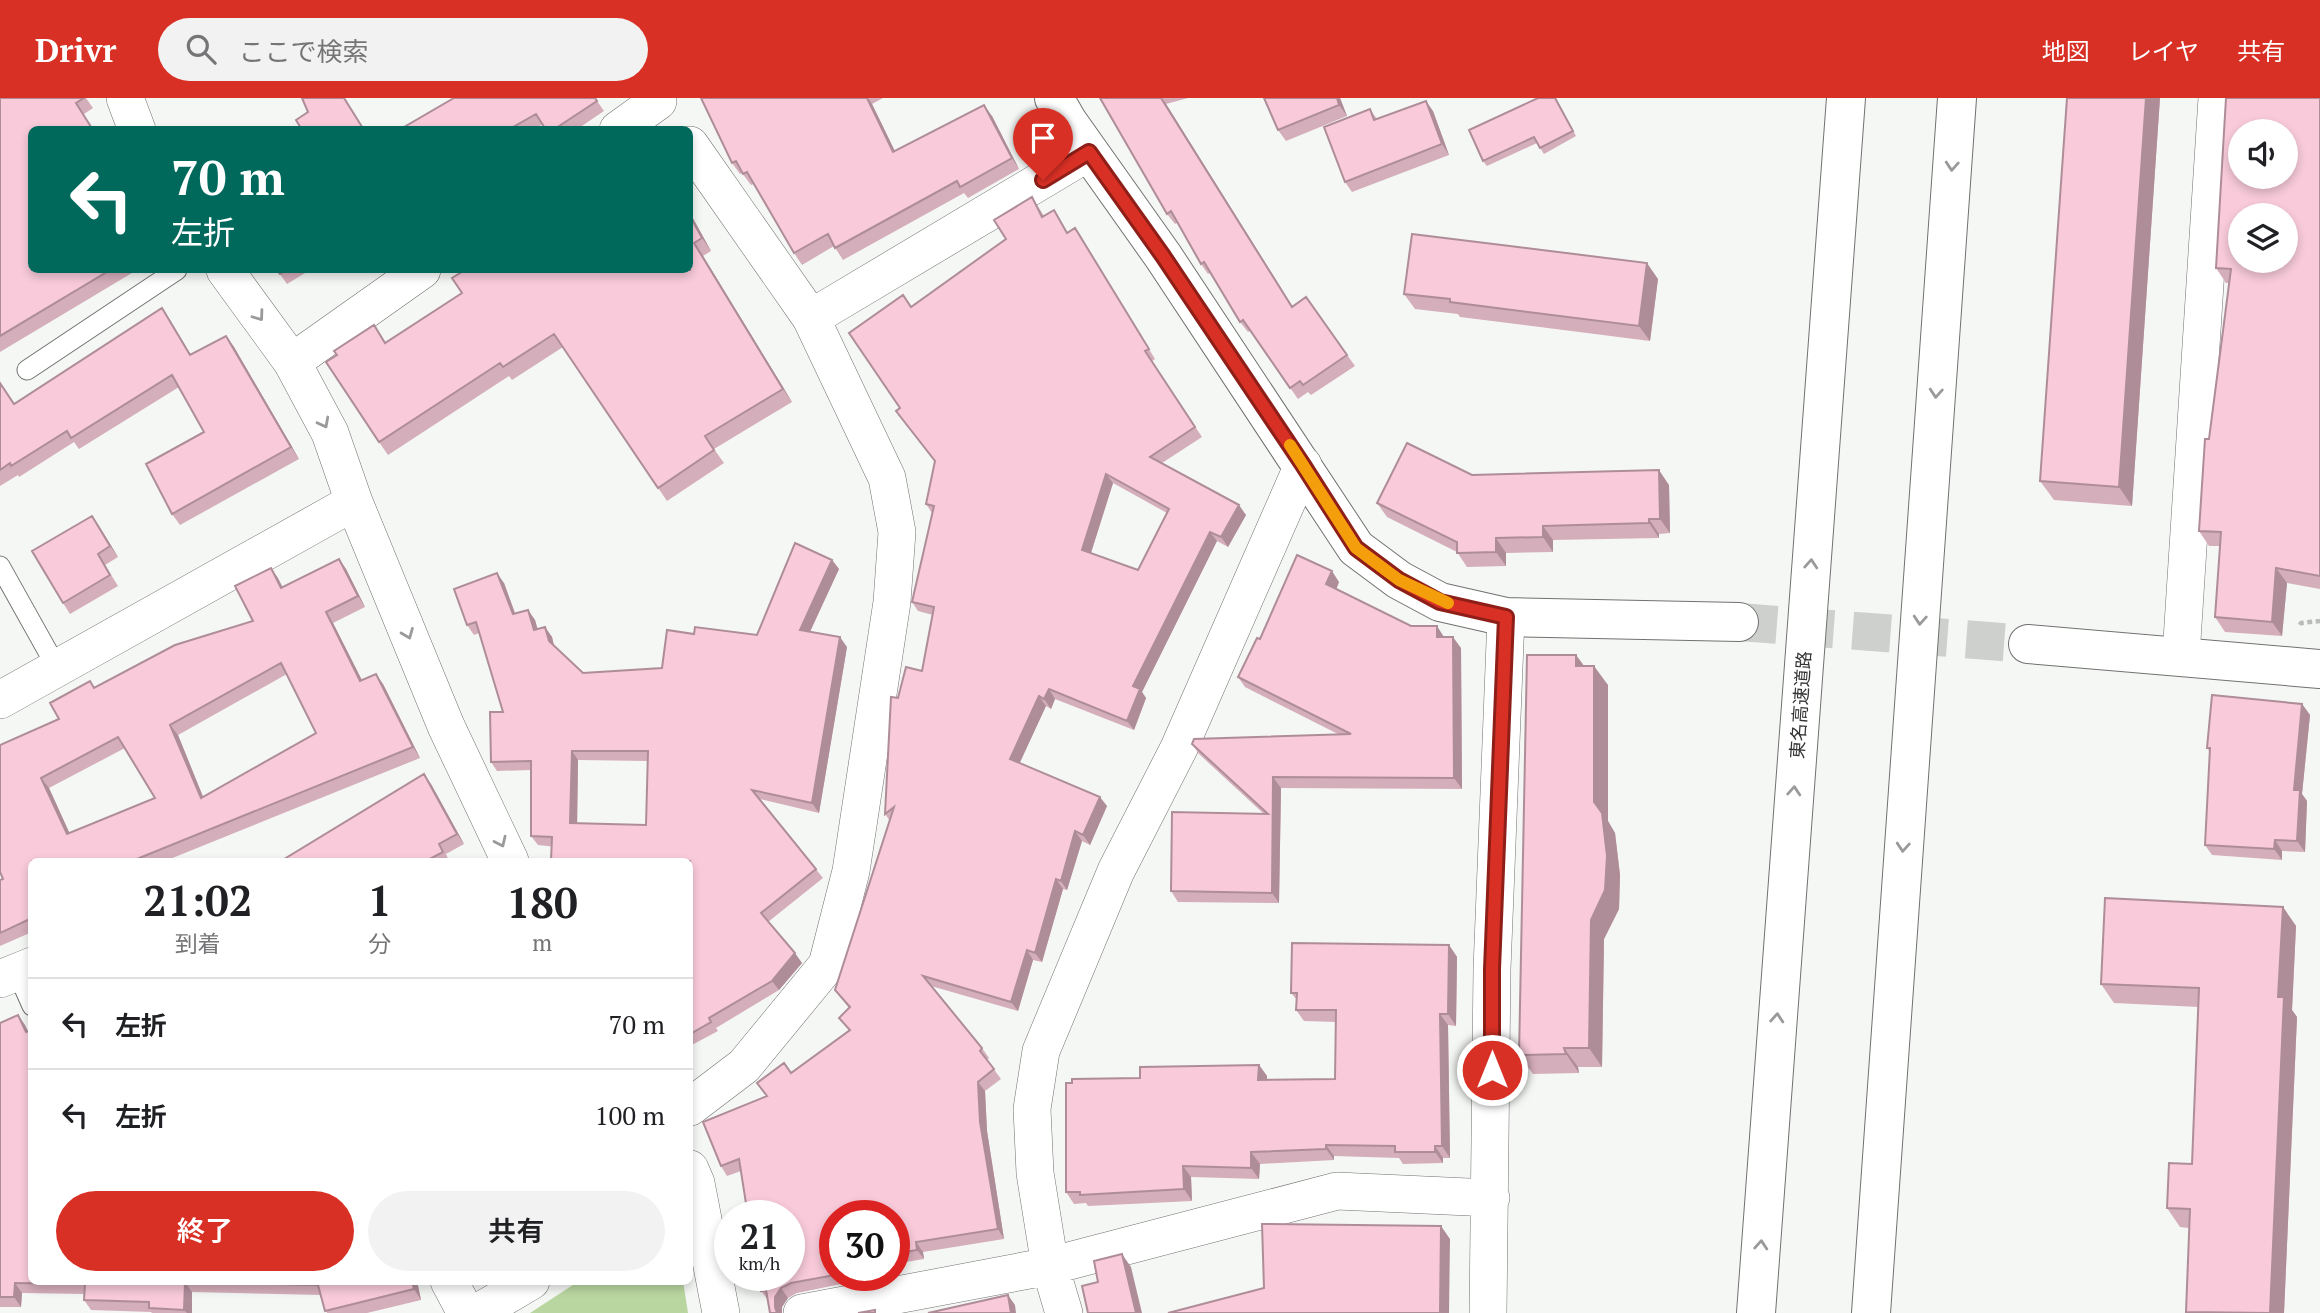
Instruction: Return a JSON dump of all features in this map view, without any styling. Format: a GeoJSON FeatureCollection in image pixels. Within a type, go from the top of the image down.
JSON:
{"type":"FeatureCollection","features":[{"type":"Feature","properties":{"kind":"main road"},"geometry":{"type":"LineString","coordinates":[[1054,98],[1163,256],[1356,548],[1399,580],[1440,602],[1506,617],[1739,622]]}},
{"type":"Feature","properties":{"kind":"main road","name":"東名高速道路"},"geometry":{"type":"LineString","coordinates":[[1756,1313],[1846,98]]}},
{"type":"Feature","properties":{"kind":"main road"},"geometry":{"type":"LineString","coordinates":[[1871,1313],[1957,98]]}},
{"type":"Feature","properties":{"kind":"main road"},"geometry":{"type":"LineString","coordinates":[[2028,644],[2320,669]]}},
{"type":"Feature","properties":{"kind":"street"},"geometry":{"type":"LineString","coordinates":[[125,98],[136,126]]}},
{"type":"Feature","properties":{"kind":"street"},"geometry":{"type":"LineString","coordinates":[[2181,656],[2217,98]]}},
{"type":"Feature","properties":{"kind":"street"},"geometry":{"type":"LineString","coordinates":[[627,126],[664,109]]}},
{"type":"Feature","properties":{"kind":"street"},"geometry":{"type":"LineString","coordinates":[[693,149],[811,318],[887,478],[897,532],[892,602],[851,871],[827,965],[744,1066],[693,1105]]}},
{"type":"Feature","properties":{"kind":"street"},"geometry":{"type":"LineString","coordinates":[[811,318],[1089,152]]}},
{"type":"Feature","properties":{"kind":"street"},"geometry":{"type":"LineString","coordinates":[[227,273],[292,362],[330,433],[354,502],[446,726],[509,858]]}},
{"type":"Feature","properties":{"kind":"street"},"geometry":{"type":"LineString","coordinates":[[292,362],[418,273]]}},
{"type":"Feature","properties":{"kind":"street"},"geometry":{"type":"LineString","coordinates":[[1064,1313],[1050,1266],[1035,1173],[1032,1109],[1041,1051],[1116,871],[1179,748],[1303,465]]}},
{"type":"Feature","properties":{"kind":"street"},"geometry":{"type":"LineString","coordinates":[[0,700],[354,502]]}},
{"type":"Feature","properties":{"kind":"street"},"geometry":{"type":"LineString","coordinates":[[1488,1313],[1492,969],[1506,617]]}},
{"type":"Feature","properties":{"kind":"street"},"geometry":{"type":"LineString","coordinates":[[693,1185],[721,1313]]}},
{"type":"Feature","properties":{"kind":"street"},"geometry":{"type":"LineString","coordinates":[[802,1313],[1050,1266],[1337,1191],[1491,1198]]}},
{"type":"Feature","properties":{"kind":"street"},"geometry":{"type":"LineString","coordinates":[[451,1285],[466,1313]]}},
{"type":"Feature","properties":{"kind":"street"},"geometry":{"type":"LineString","coordinates":[[477,1313],[524,1285]]}},
{"type":"Feature","properties":{"kind":"lane"},"geometry":{"type":"LineString","coordinates":[[27,370],[172,273]]}},
{"type":"Feature","properties":{"kind":"lane"},"geometry":{"type":"LineString","coordinates":[[0,566],[57,668]]}},
{"type":"Feature","properties":{"kind":"lane"},"geometry":{"type":"LineString","coordinates":[[16,972],[28,998]]}},
{"type":"Feature","properties":{"kind":"green space"},"geometry":{"type":"Polygon","coordinates":[[[573,1285],[684,1285],[688,1313],[530,1313],[573,1285]]]}},
{"type":"Feature","properties":{"kind":"building"},"geometry":{"type":"Polygon","coordinates":[[[0,98],[84,98],[76,103],[90,126],[28,126],[28,273],[105,273],[0,336],[0,98]]]}},
{"type":"Feature","properties":{"kind":"building"},"geometry":{"type":"Polygon","coordinates":[[[302,98],[344,98],[362,126],[300,126],[296,120],[308,112],[302,98]]]}},
{"type":"Feature","properties":{"kind":"building"},"geometry":{"type":"Polygon","coordinates":[[[454,98],[595,98],[597,101],[559,126],[544,126],[536,114],[515,126],[406,126],[454,98]]]}},
{"type":"Feature","properties":{"kind":"building"},"geometry":{"type":"Polygon","coordinates":[[[701,98],[867,98],[893,152],[984,105],[1012,158],[960,187],[957,181],[835,248],[828,234],[794,253],[747,172],[743,174],[736,161],[732,163],[701,98]]]}},
{"type":"Feature","properties":{"kind":"building"},"geometry":{"type":"Polygon","coordinates":[[[1100,98],[1161,98],[1292,307],[1306,297],[1347,355],[1303,385],[1300,381],[1290,388],[1243,320],[1240,322],[1204,262],[1201,264],[1171,211],[1167,214],[1100,98]]]}},
{"type":"Feature","properties":{"kind":"building"},"geometry":{"type":"Polygon","coordinates":[[[1264,98],[1337,98],[1339,105],[1278,130],[1264,98]]]}},
{"type":"Feature","properties":{"kind":"building"},"geometry":{"type":"Polygon","coordinates":[[[1538,98],[1555,98],[1573,131],[1540,148],[1534,137],[1483,161],[1469,130],[1538,98]]]}},
{"type":"Feature","properties":{"kind":"building"},"geometry":{"type":"Polygon","coordinates":[[[2067,98],[2146,98],[2119,487],[2040,481],[2067,98]]]}},
{"type":"Feature","properties":{"kind":"building"},"geometry":{"type":"Polygon","coordinates":[[[2226,98],[2320,98],[2320,576],[2276,568],[2272,622],[2215,617],[2221,532],[2199,531],[2205,439],[2209,439],[2230,273],[2298,273],[2298,203],[2228,203],[2228,269],[2216,268],[2226,98]]]}},
{"type":"Feature","properties":{"kind":"building"},"geometry":{"type":"Polygon","coordinates":[[[1426,101],[1442,144],[1345,182],[1324,127],[1370,109],[1374,120],[1426,101]]]}},
{"type":"Feature","properties":{"kind":"building"},"geometry":{"type":"Polygon","coordinates":[[[1032,197],[1042,217],[1054,210],[1067,233],[1075,228],[1149,349],[1145,351],[1195,427],[1150,457],[1239,505],[1221,537],[1210,532],[1133,686],[1140,689],[1127,721],[1049,689],[1044,699],[1039,696],[1010,759],[1100,797],[1083,835],[1075,831],[1061,881],[1056,879],[1035,953],[1027,950],[1011,1002],[923,976],[982,1048],[980,1051],[994,1069],[978,1082],[980,1122],[998,1229],[916,1242],[917,1250],[910,1251],[910,1200],[819,1200],[819,1278],[805,1280],[805,1200],[745,1200],[739,1159],[721,1166],[703,1122],[767,1096],[757,1083],[784,1063],[791,1073],[850,1030],[839,1018],[850,1007],[835,990],[894,807],[885,814],[891,697],[898,698],[906,667],[922,671],[934,607],[912,602],[934,506],[926,504],[935,461],[896,411],[900,408],[849,333],[903,295],[911,307],[1006,239],[994,220],[1032,197]],[[1106,474],[1082,550],[1138,570],[1169,509],[1106,474]]]}},
{"type":"Feature","properties":{"kind":"building"},"geometry":{"type":"Polygon","coordinates":[[[693,222],[702,238],[694,243],[783,389],[705,436],[714,450],[658,488],[554,334],[503,367],[500,363],[379,442],[326,362],[337,355],[334,351],[374,325],[385,343],[462,293],[452,278],[460,273],[693,273],[693,222]]]}},
{"type":"Feature","properties":{"kind":"building"},"geometry":{"type":"Polygon","coordinates":[[[1412,234],[1647,263],[1639,326],[1404,294],[1412,234]]]}},
{"type":"Feature","properties":{"kind":"building"},"geometry":{"type":"Polygon","coordinates":[[[162,308],[190,355],[226,336],[291,447],[172,514],[146,464],[204,432],[172,375],[71,438],[67,431],[0,470],[0,383],[14,404],[162,308]]]}},
{"type":"Feature","properties":{"kind":"building"},"geometry":{"type":"Polygon","coordinates":[[[1407,443],[1472,475],[1659,470],[1660,519],[1649,519],[1649,523],[1543,526],[1543,537],[1496,538],[1496,552],[1457,553],[1457,542],[1377,503],[1407,443]]]}},
{"type":"Feature","properties":{"kind":"building"},"geometry":{"type":"Polygon","coordinates":[[[92,516],[110,546],[98,554],[110,575],[63,603],[32,551],[92,516]]]}},
{"type":"Feature","properties":{"kind":"building"},"geometry":{"type":"Polygon","coordinates":[[[795,543],[832,560],[800,630],[840,637],[812,803],[752,790],[816,869],[761,913],[795,953],[772,981],[709,1018],[711,1022],[693,1032],[693,858],[551,858],[552,837],[531,836],[531,761],[491,762],[490,712],[503,712],[476,622],[467,625],[454,589],[497,573],[513,614],[528,610],[534,630],[545,627],[549,641],[583,673],[662,668],[667,630],[694,634],[695,627],[757,635],[795,543]],[[572,751],[570,823],[646,825],[648,751],[572,751]]]}},
{"type":"Feature","properties":{"kind":"building"},"geometry":{"type":"Polygon","coordinates":[[[1297,555],[1332,571],[1326,584],[1411,626],[1437,626],[1437,637],[1453,637],[1454,778],[1273,777],[1272,893],[1171,891],[1172,812],[1268,814],[1192,744],[1194,739],[1351,734],[1238,677],[1257,638],[1260,639],[1297,555]]]}},
{"type":"Feature","properties":{"kind":"building"},"geometry":{"type":"Polygon","coordinates":[[[339,559],[358,596],[326,612],[360,681],[376,674],[413,747],[139,858],[28,858],[28,920],[0,933],[0,880],[3,879],[0,872],[0,745],[59,719],[50,703],[90,681],[94,688],[175,645],[253,621],[235,586],[271,568],[281,588],[339,559]],[[281,663],[170,725],[201,798],[316,733],[281,663]],[[118,737],[41,778],[67,834],[155,798],[118,737]]]}},
{"type":"Feature","properties":{"kind":"building"},"geometry":{"type":"Polygon","coordinates":[[[1527,655],[1576,655],[1576,666],[1594,666],[1594,802],[1602,813],[1607,856],[1605,890],[1591,920],[1589,1048],[1564,1048],[1566,1054],[1519,1055],[1527,655]]]}},
{"type":"Feature","properties":{"kind":"building"},"geometry":{"type":"Polygon","coordinates":[[[2212,695],[2302,704],[2294,790],[2300,790],[2297,841],[2275,840],[2274,849],[2205,845],[2210,748],[2207,748],[2212,695]]]}},
{"type":"Feature","properties":{"kind":"building"},"geometry":{"type":"Polygon","coordinates":[[[424,774],[457,834],[439,844],[443,852],[432,858],[286,858],[424,774]]]}},
{"type":"Feature","properties":{"kind":"building"},"geometry":{"type":"Polygon","coordinates":[[[2105,898],[2283,907],[2278,997],[2284,997],[2270,1313],[2186,1312],[2190,1209],[2167,1208],[2169,1163],[2192,1164],[2199,988],[2101,984],[2105,898]]]}},
{"type":"Feature","properties":{"kind":"building"},"geometry":{"type":"Polygon","coordinates":[[[1292,943],[1449,945],[1448,1014],[1440,1014],[1442,1146],[1435,1146],[1435,1152],[1395,1152],[1395,1146],[1326,1145],[1326,1149],[1251,1152],[1251,1168],[1183,1166],[1184,1189],[1080,1195],[1080,1192],[1066,1192],[1066,1083],[1072,1083],[1072,1079],[1140,1078],[1140,1067],[1259,1065],[1258,1080],[1335,1079],[1336,1010],[1296,1010],[1297,993],[1291,993],[1292,943]]]}},
{"type":"Feature","properties":{"kind":"building"},"geometry":{"type":"Polygon","coordinates":[[[18,1015],[28,1031],[28,1283],[15,1283],[14,1297],[0,1297],[0,1023],[18,1015]]]}},
{"type":"Feature","properties":{"kind":"building"},"geometry":{"type":"Polygon","coordinates":[[[1262,1224],[1441,1226],[1440,1313],[1168,1313],[1264,1288],[1262,1224]]]}},
{"type":"Feature","properties":{"kind":"building"},"geometry":{"type":"Polygon","coordinates":[[[1122,1254],[1136,1313],[1088,1313],[1082,1286],[1098,1282],[1094,1261],[1122,1254]]]}},
{"type":"Feature","properties":{"kind":"building"},"geometry":{"type":"Polygon","coordinates":[[[85,1285],[185,1285],[184,1310],[149,1308],[149,1302],[84,1300],[85,1285]]]}},
{"type":"Feature","properties":{"kind":"building"},"geometry":{"type":"Polygon","coordinates":[[[318,1285],[413,1285],[414,1289],[325,1311],[318,1285]]]}},
{"type":"Feature","properties":{"kind":"building"},"geometry":{"type":"Polygon","coordinates":[[[766,1291],[779,1291],[775,1297],[777,1313],[770,1313],[766,1291]]]}},
{"type":"Feature","properties":{"kind":"building"},"geometry":{"type":"Polygon","coordinates":[[[1008,1295],[1011,1313],[928,1313],[1008,1295]]]}},
{"type":"Feature","properties":{"kind":"tunnel"},"geometry":{"type":"LineString","coordinates":[[1739,622],[2028,644]]}},
{"type":"Feature","properties":{"kind":"slow traffic"},"geometry":{"type":"LineString","coordinates":[[1290,445],[1356,548],[1399,580],[1440,602],[1448,603]]}},
{"type":"Feature","properties":{"kind":"route"},"geometry":{"type":"LineString","coordinates":[[1043,180],[1089,152],[1163,256],[1356,548],[1399,580],[1440,602],[1506,617],[1492,969],[1492,1070]]}}]}
